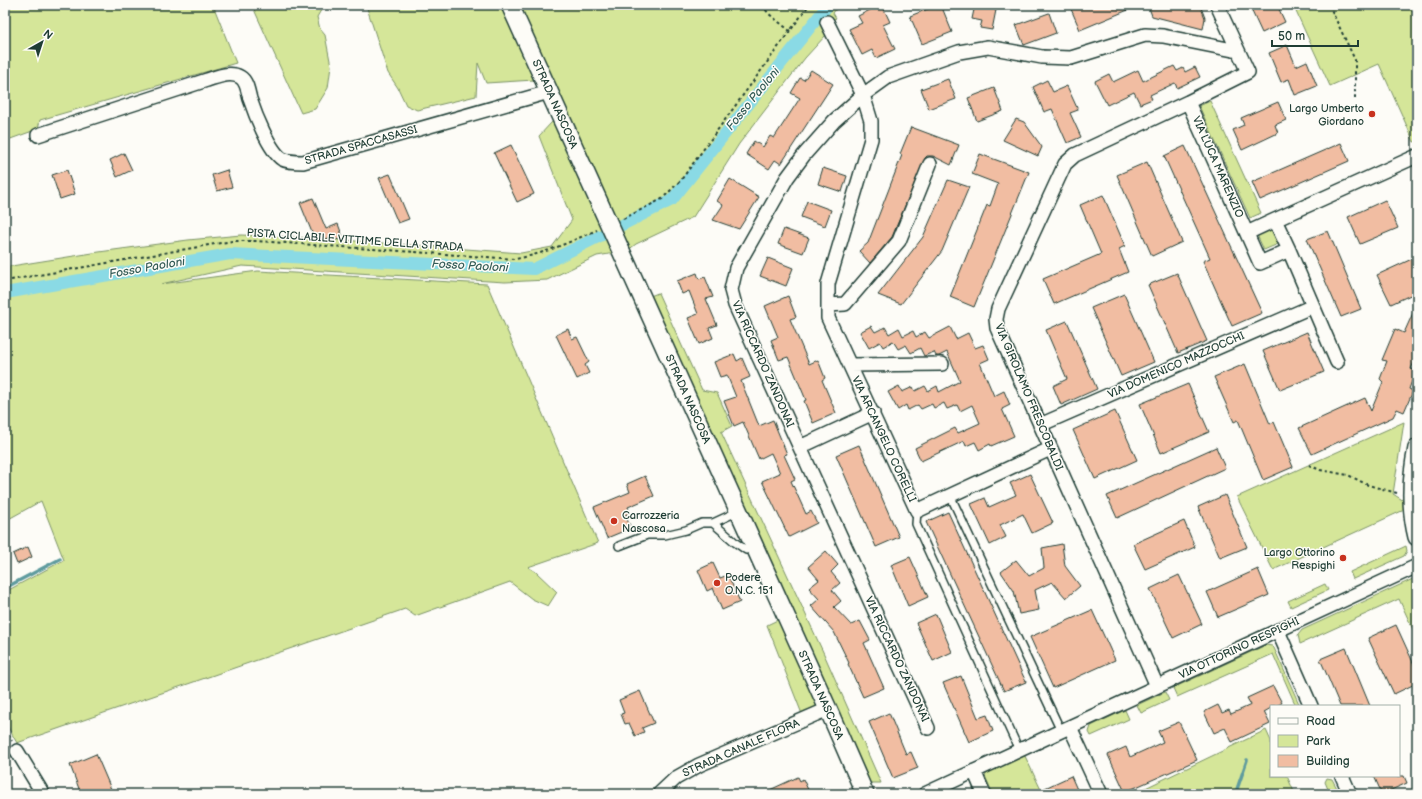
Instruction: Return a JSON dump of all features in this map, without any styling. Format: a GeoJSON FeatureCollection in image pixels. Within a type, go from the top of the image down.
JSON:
{"type":"FeatureCollection","features":[{"type":"Feature","properties":{"kind":"street","name":"STRADA NASCOSA"},"geometry":{"type":"LineString","coordinates":[[510,5],[865,794]]}},
{"type":"Feature","properties":{"kind":"street"},"geometry":{"type":"LineString","coordinates":[[1217,5],[1238,51]]}},
{"type":"Feature","properties":{"kind":"street","name":"VIA ARCANGELO CORELLI"},"geometry":{"type":"LineString","coordinates":[[827,22],[863,95],[871,120],[871,139],[828,284],[828,318],[917,510],[1050,449]]}},
{"type":"Feature","properties":{"kind":"street","name":"VIA RICCARDO ZANDONAI"},"geometry":{"type":"LineString","coordinates":[[928,728],[735,305],[732,290],[736,268],[787,178],[804,155],[834,121],[863,95],[888,77],[959,52],[988,47],[1042,57],[1071,58],[1145,35],[1163,36],[1238,51]]}},
{"type":"Feature","properties":{"kind":"street","name":"VIA GIROLAMO FRESCOBALDI"},"geometry":{"type":"LineString","coordinates":[[1157,686],[1050,449],[997,328],[996,319],[998,309],[1065,164],[1075,155],[1248,72],[1238,51]]}},
{"type":"Feature","properties":{"kind":"street","name":"STRADA SPACCASASSI"},"geometry":{"type":"LineString","coordinates":[[38,135],[207,80],[224,75],[232,75],[242,78],[246,84],[254,112],[274,152],[286,161],[303,162],[549,92]]}},
{"type":"Feature","properties":{"kind":"street","name":"VIA LUCA MARENZIO"},"geometry":{"type":"LineString","coordinates":[[1188,102],[1260,263],[1289,250]]}},
{"type":"Feature","properties":{"kind":"street"},"geometry":{"type":"LineString","coordinates":[[1247,233],[1417,156]]}},
{"type":"Feature","properties":{"kind":"street"},"geometry":{"type":"LineString","coordinates":[[828,305],[845,304],[899,241],[930,164]]}},
{"type":"Feature","properties":{"kind":"street"},"geometry":{"type":"LineString","coordinates":[[1275,220],[1337,362]]}},
{"type":"Feature","properties":{"kind":"street","name":"VIA DOMENICO MAZZOCCHI"},"geometry":{"type":"LineString","coordinates":[[1040,425],[1312,306]]}},
{"type":"Feature","properties":{"kind":"street","name":"VIA ARCANGELO CORELLI"},"geometry":{"type":"LineString","coordinates":[[850,365],[942,364]]}},
{"type":"Feature","properties":{"kind":"street"},"geometry":{"type":"LineString","coordinates":[[800,447],[873,413]]}},
{"type":"Feature","properties":{"kind":"street"},"geometry":{"type":"LineString","coordinates":[[1417,448],[1412,486],[1413,511],[1417,537]]}},
{"type":"Feature","properties":{"kind":"street","name":"VIA OTTORINO RESPIGHI"},"geometry":{"type":"LineString","coordinates":[[925,794],[1417,566]]}},
{"type":"Feature","properties":{"kind":"street"},"geometry":{"type":"LineString","coordinates":[[1278,630],[1311,705]]}},
{"type":"Feature","properties":{"kind":"street","name":"STRADA CANALE FLORA"},"geometry":{"type":"LineString","coordinates":[[659,794],[676,778],[699,765],[828,710]]}},
{"type":"Feature","properties":{"kind":"street"},"geometry":{"type":"LineString","coordinates":[[1066,729],[1100,794]]}},
{"type":"Feature","properties":{"kind":"street"},"geometry":{"type":"LineString","coordinates":[[17,751],[43,794]]}},
{"type":"Feature","properties":{"kind":"street"},"geometry":{"type":"LineString","coordinates":[[974,771],[984,794]]}},
{"type":"Feature","properties":{"kind":"street"},"geometry":{"type":"LineString","coordinates":[[1342,777],[1350,794]]}},
{"type":"Feature","properties":{"kind":"lane"},"geometry":{"type":"LineString","coordinates":[[950,495],[1066,729]]}},
{"type":"Feature","properties":{"kind":"lane"},"geometry":{"type":"LineString","coordinates":[[917,510],[916,524],[1019,750]]}},
{"type":"Feature","properties":{"kind":"lane"},"geometry":{"type":"LineString","coordinates":[[619,546],[646,535],[665,535],[686,530],[702,523],[713,523],[739,512]]}},
{"type":"Feature","properties":{"kind":"lane"},"geometry":{"type":"LineString","coordinates":[[713,523],[746,550],[754,546]]}},
{"type":"Feature","properties":{"kind":"path"},"geometry":{"type":"LineString","coordinates":[[762,5],[769,14],[790,31]]}},
{"type":"Feature","properties":{"kind":"path","name":"PISTA CICLABILE VITTIME DELLA STRADA"},"geometry":{"type":"LineString","coordinates":[[5,281],[232,241],[257,241],[515,259],[536,255],[611,229],[662,199],[681,180],[810,5]]}},
{"type":"Feature","properties":{"kind":"path"},"geometry":{"type":"LineString","coordinates":[[1329,5],[1355,60],[1355,99]]}},
{"type":"Feature","properties":{"kind":"path"},"geometry":{"type":"LineString","coordinates":[[1309,465],[1320,470],[1348,474],[1368,485],[1397,492]]}},
{"type":"Feature","properties":{"kind":"green space"},"geometry":{"type":"Polygon","coordinates":[[[5,5],[213,5],[236,63],[40,120],[38,129],[5,141],[5,5]]]}},
{"type":"Feature","properties":{"kind":"green space"},"geometry":{"type":"Polygon","coordinates":[[[252,5],[324,5],[317,17],[320,29],[325,35],[331,66],[328,88],[315,109],[301,113],[252,5]]]}},
{"type":"Feature","properties":{"kind":"green space"},"geometry":{"type":"Polygon","coordinates":[[[366,5],[839,5],[833,13],[836,18],[823,26],[826,35],[805,58],[739,144],[693,217],[636,244],[627,251],[597,256],[547,280],[505,282],[242,266],[161,284],[258,271],[487,284],[598,543],[528,567],[536,572],[557,592],[548,606],[532,599],[510,582],[415,616],[405,609],[17,743],[5,722],[5,592],[64,560],[41,501],[5,521],[5,267],[99,252],[188,240],[241,235],[314,238],[521,253],[552,247],[572,220],[539,136],[564,109],[550,79],[486,83],[478,63],[476,96],[417,110],[406,105],[398,88],[388,73],[366,5]]]}},
{"type":"Feature","properties":{"kind":"green space"},"geometry":{"type":"Polygon","coordinates":[[[1293,5],[1417,5],[1417,141],[1414,142],[1379,64],[1330,86],[1293,5]]]}},
{"type":"Feature","properties":{"kind":"green space"},"geometry":{"type":"Polygon","coordinates":[[[1210,101],[1261,213],[1250,218],[1199,106],[1210,101]]]}},
{"type":"Feature","properties":{"kind":"green space"},"geometry":{"type":"Polygon","coordinates":[[[1271,229],[1278,244],[1264,250],[1257,235],[1271,229]]]}},
{"type":"Feature","properties":{"kind":"green space"},"geometry":{"type":"Polygon","coordinates":[[[658,293],[702,390],[717,393],[732,426],[721,432],[824,654],[881,783],[866,783],[835,715],[802,714],[767,625],[788,615],[645,298],[658,293]]]}},
{"type":"Feature","properties":{"kind":"green space"},"geometry":{"type":"Polygon","coordinates":[[[1404,422],[1393,494],[1404,501],[1404,510],[1273,570],[1237,497],[1404,422]]]}},
{"type":"Feature","properties":{"kind":"green space"},"geometry":{"type":"Polygon","coordinates":[[[1406,546],[1407,551],[1404,556],[1353,579],[1350,572],[1406,546]]]}},
{"type":"Feature","properties":{"kind":"green space"},"geometry":{"type":"Polygon","coordinates":[[[1415,578],[1417,579],[1416,636],[1399,599],[1300,644],[1298,635],[1302,630],[1415,578]]]}},
{"type":"Feature","properties":{"kind":"green space"},"geometry":{"type":"Polygon","coordinates":[[[1325,584],[1328,590],[1291,607],[1288,601],[1325,584]]]}},
{"type":"Feature","properties":{"kind":"green space"},"geometry":{"type":"Polygon","coordinates":[[[1266,645],[1274,648],[1300,705],[1296,705],[1273,654],[1177,697],[1173,688],[1266,645]]]}},
{"type":"Feature","properties":{"kind":"green space"},"geometry":{"type":"Polygon","coordinates":[[[1165,692],[1169,700],[1141,713],[1137,705],[1165,692]]]}},
{"type":"Feature","properties":{"kind":"green space"},"geometry":{"type":"Polygon","coordinates":[[[1125,710],[1129,719],[1091,736],[1089,732],[1091,726],[1125,710]]]}},
{"type":"Feature","properties":{"kind":"green space"},"geometry":{"type":"Polygon","coordinates":[[[1266,730],[1270,739],[1270,777],[1287,777],[1295,794],[1133,794],[1266,730]]]}},
{"type":"Feature","properties":{"kind":"green space"},"geometry":{"type":"Polygon","coordinates":[[[1024,754],[1043,794],[993,794],[985,776],[988,771],[1024,754]]]}},
{"type":"Feature","properties":{"kind":"green space"},"geometry":{"type":"Polygon","coordinates":[[[1327,778],[1332,779],[1340,794],[1330,794],[1325,782],[1327,778]]]}},
{"type":"Feature","properties":{"kind":"building"},"geometry":{"type":"Polygon","coordinates":[[[882,5],[890,22],[883,25],[895,49],[876,58],[872,50],[862,55],[849,29],[862,23],[858,16],[882,5]]]}},
{"type":"Feature","properties":{"kind":"building"},"geometry":{"type":"Polygon","coordinates":[[[941,5],[952,32],[922,44],[910,16],[941,5]]]}},
{"type":"Feature","properties":{"kind":"building"},"geometry":{"type":"Polygon","coordinates":[[[975,5],[985,5],[984,8],[996,10],[992,30],[980,28],[982,21],[972,19],[975,5]]]}},
{"type":"Feature","properties":{"kind":"building"},"geometry":{"type":"Polygon","coordinates":[[[1080,5],[1140,5],[1080,30],[1071,9],[1080,5]]]}},
{"type":"Feature","properties":{"kind":"building"},"geometry":{"type":"Polygon","coordinates":[[[1148,5],[1200,5],[1205,18],[1203,29],[1152,16],[1148,5]]]}},
{"type":"Feature","properties":{"kind":"building"},"geometry":{"type":"Polygon","coordinates":[[[1249,5],[1277,5],[1285,22],[1262,33],[1249,5]]]}},
{"type":"Feature","properties":{"kind":"building"},"geometry":{"type":"Polygon","coordinates":[[[1049,13],[1056,33],[1024,45],[1016,25],[1049,13]]]}},
{"type":"Feature","properties":{"kind":"building"},"geometry":{"type":"Polygon","coordinates":[[[1287,45],[1296,66],[1307,61],[1317,86],[1295,95],[1289,79],[1281,82],[1269,53],[1287,45]]]}},
{"type":"Feature","properties":{"kind":"building"},"geometry":{"type":"Polygon","coordinates":[[[1174,66],[1177,71],[1183,68],[1185,72],[1195,67],[1200,77],[1177,88],[1175,83],[1150,95],[1152,99],[1140,104],[1134,92],[1107,105],[1095,81],[1109,74],[1113,82],[1138,70],[1143,81],[1174,66]]]}},
{"type":"Feature","properties":{"kind":"building"},"geometry":{"type":"Polygon","coordinates":[[[811,70],[833,84],[781,164],[775,160],[769,169],[746,154],[754,141],[763,147],[770,136],[774,138],[800,98],[791,93],[800,78],[804,80],[811,70]]]}},
{"type":"Feature","properties":{"kind":"building"},"geometry":{"type":"Polygon","coordinates":[[[948,79],[956,99],[929,109],[921,89],[948,79]]]}},
{"type":"Feature","properties":{"kind":"building"},"geometry":{"type":"Polygon","coordinates":[[[1047,80],[1053,92],[1067,86],[1078,110],[1070,113],[1081,137],[1067,143],[1052,109],[1044,112],[1033,87],[1047,80]]]}},
{"type":"Feature","properties":{"kind":"building"},"geometry":{"type":"Polygon","coordinates":[[[994,88],[1003,111],[977,121],[968,98],[994,88]]]}},
{"type":"Feature","properties":{"kind":"building"},"geometry":{"type":"Polygon","coordinates":[[[1278,102],[1286,120],[1275,125],[1278,133],[1242,150],[1233,130],[1244,125],[1241,118],[1278,102]]]}},
{"type":"Feature","properties":{"kind":"building"},"geometry":{"type":"Polygon","coordinates":[[[1016,119],[1024,122],[1042,147],[1038,156],[1003,140],[1016,119]]]}},
{"type":"Feature","properties":{"kind":"building"},"geometry":{"type":"Polygon","coordinates":[[[911,127],[959,145],[951,165],[933,156],[927,156],[925,158],[892,237],[870,263],[859,251],[868,243],[902,155],[900,154],[911,127]]]}},
{"type":"Feature","properties":{"kind":"building"},"geometry":{"type":"Polygon","coordinates":[[[1341,143],[1349,161],[1260,200],[1252,182],[1341,143]]]}},
{"type":"Feature","properties":{"kind":"building"},"geometry":{"type":"Polygon","coordinates":[[[511,145],[534,194],[517,202],[494,153],[511,145]]]}},
{"type":"Feature","properties":{"kind":"building"},"geometry":{"type":"Polygon","coordinates":[[[1185,146],[1262,313],[1232,326],[1203,261],[1210,258],[1164,156],[1185,146]]]}},
{"type":"Feature","properties":{"kind":"building"},"geometry":{"type":"Polygon","coordinates":[[[124,153],[132,170],[117,177],[110,160],[124,153]]]}},
{"type":"Feature","properties":{"kind":"building"},"geometry":{"type":"Polygon","coordinates":[[[980,154],[1029,172],[974,307],[950,297],[987,205],[990,206],[998,184],[972,174],[980,154]]]}},
{"type":"Feature","properties":{"kind":"building"},"geometry":{"type":"Polygon","coordinates":[[[1147,162],[1182,242],[1152,256],[1117,175],[1147,162]]]}},
{"type":"Feature","properties":{"kind":"building"},"geometry":{"type":"Polygon","coordinates":[[[823,168],[847,176],[842,192],[818,184],[823,168]]]}},
{"type":"Feature","properties":{"kind":"building"},"geometry":{"type":"Polygon","coordinates":[[[67,170],[75,194],[60,199],[52,175],[67,170]]]}},
{"type":"Feature","properties":{"kind":"building"},"geometry":{"type":"Polygon","coordinates":[[[227,170],[232,187],[217,191],[212,175],[227,170]]]}},
{"type":"Feature","properties":{"kind":"building"},"geometry":{"type":"Polygon","coordinates":[[[390,174],[409,219],[398,223],[379,178],[390,174]]]}},
{"type":"Feature","properties":{"kind":"building"},"geometry":{"type":"Polygon","coordinates":[[[730,179],[759,197],[739,229],[713,220],[723,205],[717,201],[730,179]]]}},
{"type":"Feature","properties":{"kind":"building"},"geometry":{"type":"Polygon","coordinates":[[[948,180],[969,187],[942,251],[901,304],[878,295],[923,237],[948,180]]]}},
{"type":"Feature","properties":{"kind":"building"},"geometry":{"type":"Polygon","coordinates":[[[1103,195],[1125,246],[1119,249],[1128,272],[1054,304],[1043,279],[1101,254],[1080,205],[1103,195]]]}},
{"type":"Feature","properties":{"kind":"building"},"geometry":{"type":"Polygon","coordinates":[[[313,198],[326,229],[338,224],[344,240],[307,237],[313,235],[300,203],[313,198]]]}},
{"type":"Feature","properties":{"kind":"building"},"geometry":{"type":"Polygon","coordinates":[[[1385,200],[1398,228],[1360,244],[1348,217],[1385,200]]]}},
{"type":"Feature","properties":{"kind":"building"},"geometry":{"type":"Polygon","coordinates":[[[807,201],[831,210],[825,226],[801,217],[807,201]]]}},
{"type":"Feature","properties":{"kind":"building"},"geometry":{"type":"Polygon","coordinates":[[[784,229],[809,238],[803,253],[778,244],[784,229]]]}},
{"type":"Feature","properties":{"kind":"building"},"geometry":{"type":"Polygon","coordinates":[[[1328,231],[1361,309],[1341,317],[1307,239],[1328,231]]]}},
{"type":"Feature","properties":{"kind":"building"},"geometry":{"type":"Polygon","coordinates":[[[768,258],[793,268],[786,286],[760,276],[768,258]]]}},
{"type":"Feature","properties":{"kind":"building"},"geometry":{"type":"Polygon","coordinates":[[[1414,258],[1417,264],[1417,292],[1391,304],[1377,275],[1414,258]]]}},
{"type":"Feature","properties":{"kind":"building"},"geometry":{"type":"Polygon","coordinates":[[[697,273],[699,279],[705,277],[713,297],[706,299],[717,325],[709,328],[713,338],[699,344],[688,318],[698,314],[689,291],[682,294],[677,281],[697,273]]]}},
{"type":"Feature","properties":{"kind":"building"},"geometry":{"type":"Polygon","coordinates":[[[1177,273],[1207,341],[1178,353],[1148,285],[1177,273]]]}},
{"type":"Feature","properties":{"kind":"building"},"geometry":{"type":"Polygon","coordinates":[[[1124,294],[1154,362],[1121,376],[1091,308],[1124,294]]]}},
{"type":"Feature","properties":{"kind":"building"},"geometry":{"type":"Polygon","coordinates":[[[788,296],[796,317],[790,319],[809,364],[818,360],[825,378],[822,380],[836,413],[813,423],[804,401],[806,400],[788,357],[779,360],[771,340],[778,337],[765,306],[788,296]]]}},
{"type":"Feature","properties":{"kind":"building"},"geometry":{"type":"Polygon","coordinates":[[[1417,304],[1417,355],[1411,369],[1416,370],[1409,389],[1413,391],[1404,412],[1397,409],[1393,417],[1312,454],[1299,428],[1365,398],[1371,411],[1383,382],[1380,379],[1387,361],[1382,360],[1395,329],[1404,333],[1417,304]]]}},
{"type":"Feature","properties":{"kind":"building"},"geometry":{"type":"Polygon","coordinates":[[[1067,321],[1097,389],[1061,405],[1053,386],[1067,379],[1046,330],[1067,321]]]}},
{"type":"Feature","properties":{"kind":"building"},"geometry":{"type":"Polygon","coordinates":[[[871,326],[875,332],[885,327],[889,334],[899,328],[903,336],[913,331],[916,337],[925,332],[929,338],[950,327],[956,339],[968,333],[975,348],[983,345],[989,359],[980,363],[994,396],[1004,391],[1010,405],[1002,409],[1014,436],[991,446],[990,444],[979,450],[975,442],[966,446],[964,441],[921,461],[915,448],[955,428],[958,433],[980,423],[972,405],[960,411],[957,405],[947,409],[944,403],[934,408],[932,404],[921,409],[918,405],[908,410],[906,405],[898,410],[888,392],[899,386],[902,392],[913,387],[915,391],[925,386],[928,391],[937,386],[939,392],[960,381],[947,352],[939,356],[936,356],[934,352],[924,356],[920,348],[911,353],[906,345],[898,349],[893,341],[883,347],[880,342],[869,348],[860,332],[871,326]]]}},
{"type":"Feature","properties":{"kind":"building"},"geometry":{"type":"Polygon","coordinates":[[[568,329],[572,339],[577,337],[589,362],[585,365],[589,373],[577,379],[556,335],[568,329]]]}},
{"type":"Feature","properties":{"kind":"building"},"geometry":{"type":"Polygon","coordinates":[[[1307,332],[1324,372],[1280,390],[1263,351],[1307,332]]]}},
{"type":"Feature","properties":{"kind":"building"},"geometry":{"type":"Polygon","coordinates":[[[734,354],[737,361],[742,358],[750,377],[741,381],[759,426],[773,420],[787,454],[784,455],[795,479],[791,481],[806,514],[811,511],[817,523],[789,537],[762,481],[780,473],[771,453],[759,459],[743,422],[734,426],[724,401],[736,397],[727,375],[720,377],[714,362],[734,354]]]}},
{"type":"Feature","properties":{"kind":"building"},"geometry":{"type":"Polygon","coordinates":[[[1245,364],[1270,424],[1274,422],[1293,467],[1263,480],[1238,420],[1234,422],[1214,377],[1245,364]]]}},
{"type":"Feature","properties":{"kind":"building"},"geometry":{"type":"Polygon","coordinates":[[[1188,384],[1209,432],[1161,453],[1140,404],[1188,384]]]}},
{"type":"Feature","properties":{"kind":"building"},"geometry":{"type":"Polygon","coordinates":[[[1115,411],[1137,460],[1095,479],[1073,430],[1115,411]]]}},
{"type":"Feature","properties":{"kind":"building"},"geometry":{"type":"Polygon","coordinates":[[[859,445],[899,537],[876,547],[836,455],[859,445]]]}},
{"type":"Feature","properties":{"kind":"building"},"geometry":{"type":"Polygon","coordinates":[[[1216,447],[1225,468],[1117,518],[1107,496],[1216,447]]]}},
{"type":"Feature","properties":{"kind":"building"},"geometry":{"type":"Polygon","coordinates":[[[1030,474],[1053,523],[1032,533],[1023,514],[1000,525],[1006,537],[990,545],[971,504],[985,498],[989,507],[1016,495],[1010,483],[1030,474]]]}},
{"type":"Feature","properties":{"kind":"building"},"geometry":{"type":"Polygon","coordinates":[[[645,476],[654,496],[628,507],[630,513],[625,515],[631,528],[607,538],[594,507],[630,492],[627,484],[645,476]]]}},
{"type":"Feature","properties":{"kind":"building"},"geometry":{"type":"Polygon","coordinates":[[[1225,495],[1247,547],[1220,558],[1198,507],[1225,495]]]}},
{"type":"Feature","properties":{"kind":"building"},"geometry":{"type":"Polygon","coordinates":[[[948,512],[1026,682],[1004,691],[926,522],[948,512]]]}},
{"type":"Feature","properties":{"kind":"building"},"geometry":{"type":"Polygon","coordinates":[[[1184,521],[1195,547],[1145,569],[1133,544],[1184,521]]]}},
{"type":"Feature","properties":{"kind":"building"},"geometry":{"type":"Polygon","coordinates":[[[1062,544],[1065,566],[1080,586],[1066,598],[1052,582],[1035,590],[1039,610],[1019,614],[1014,591],[1001,572],[1016,560],[1029,576],[1044,568],[1042,548],[1062,544]]]}},
{"type":"Feature","properties":{"kind":"building"},"geometry":{"type":"Polygon","coordinates":[[[28,547],[32,557],[17,564],[13,554],[28,547]]]}},
{"type":"Feature","properties":{"kind":"building"},"geometry":{"type":"Polygon","coordinates":[[[826,551],[838,565],[831,572],[840,583],[832,590],[841,601],[834,607],[851,625],[860,621],[870,640],[864,643],[884,688],[863,697],[834,632],[811,606],[819,599],[809,588],[819,580],[808,567],[826,551]]]}},
{"type":"Feature","properties":{"kind":"building"},"geometry":{"type":"Polygon","coordinates":[[[910,557],[928,597],[908,606],[891,565],[910,557]]]}},
{"type":"Feature","properties":{"kind":"building","name":"Podere O.N.C. 151"},"geometry":{"type":"Polygon","coordinates":[[[713,563],[720,578],[728,575],[740,602],[722,610],[713,588],[707,591],[698,570],[713,563]]]}},
{"type":"Feature","properties":{"kind":"building"},"geometry":{"type":"Polygon","coordinates":[[[1258,569],[1269,595],[1218,617],[1207,592],[1258,569]]]}},
{"type":"Feature","properties":{"kind":"building"},"geometry":{"type":"Polygon","coordinates":[[[1179,575],[1202,624],[1173,638],[1150,589],[1179,575]]]}},
{"type":"Feature","properties":{"kind":"building"},"geometry":{"type":"Polygon","coordinates":[[[1092,610],[1115,660],[1053,688],[1030,637],[1092,610]]]}},
{"type":"Feature","properties":{"kind":"building"},"geometry":{"type":"Polygon","coordinates":[[[936,614],[952,652],[933,661],[916,623],[936,614]]]}},
{"type":"Feature","properties":{"kind":"building"},"geometry":{"type":"Polygon","coordinates":[[[1396,625],[1417,671],[1417,683],[1394,694],[1368,638],[1396,625]]]}},
{"type":"Feature","properties":{"kind":"building"},"geometry":{"type":"Polygon","coordinates":[[[1346,648],[1370,705],[1340,705],[1320,659],[1346,648]]]}},
{"type":"Feature","properties":{"kind":"building"},"geometry":{"type":"Polygon","coordinates":[[[961,676],[978,718],[987,715],[993,731],[969,742],[943,683],[961,676]]]}},
{"type":"Feature","properties":{"kind":"building"},"geometry":{"type":"Polygon","coordinates":[[[1273,686],[1282,703],[1278,705],[1270,705],[1270,709],[1264,712],[1270,724],[1232,742],[1225,728],[1214,733],[1204,712],[1218,705],[1222,713],[1229,710],[1231,714],[1251,705],[1247,698],[1273,686]]]}},
{"type":"Feature","properties":{"kind":"building"},"geometry":{"type":"Polygon","coordinates":[[[640,691],[654,723],[642,728],[644,732],[635,736],[629,723],[625,724],[621,714],[624,713],[619,700],[640,691]]]}},
{"type":"Feature","properties":{"kind":"building"},"geometry":{"type":"Polygon","coordinates":[[[889,713],[906,754],[911,752],[918,768],[893,778],[869,722],[889,713]]]}},
{"type":"Feature","properties":{"kind":"building"},"geometry":{"type":"Polygon","coordinates":[[[1179,722],[1197,760],[1125,792],[1108,755],[1126,747],[1130,757],[1163,742],[1158,731],[1179,722]]]}},
{"type":"Feature","properties":{"kind":"building"},"geometry":{"type":"Polygon","coordinates":[[[96,754],[113,794],[81,794],[70,765],[96,754]]]}},
{"type":"Feature","properties":{"kind":"building"},"geometry":{"type":"Polygon","coordinates":[[[1071,776],[1079,794],[1032,794],[1071,776]]]}},
{"type":"Feature","properties":{"kind":"building"},"geometry":{"type":"Polygon","coordinates":[[[1404,776],[1407,783],[1382,794],[1374,777],[1404,776]]]}},
{"type":"Feature","properties":{"kind":"building"},"geometry":{"type":"Polygon","coordinates":[[[798,777],[800,781],[803,779],[810,794],[761,794],[798,777]]]}},
{"type":"Feature","properties":{"kind":"waterway","name":"Fosso Paoloni"},"geometry":{"type":"LineString","coordinates":[[5,293],[230,254],[534,269],[672,200],[828,5]]}},
{"type":"Feature","properties":{"kind":"waterway"},"geometry":{"type":"LineString","coordinates":[[5,588],[60,559]]}},
{"type":"Feature","properties":{"kind":"waterway"},"geometry":{"type":"LineString","coordinates":[[1234,794],[1247,760]]}},
{"type":"Feature","properties":{"kind":"place","name":"Largo Umberto Giordano"},"geometry":{"type":"Point","coordinates":[1372,114]}},
{"type":"Feature","properties":{"kind":"place","name":"Carrozzeria Nascosa"},"geometry":{"type":"Point","coordinates":[614,521]}},
{"type":"Feature","properties":{"kind":"place","name":"Largo Ottorino Respighi"},"geometry":{"type":"Point","coordinates":[1343,558]}},
{"type":"Feature","properties":{"kind":"place","name":"Podere O.N.C. 151"},"geometry":{"type":"Point","coordinates":[717,583]}}]}
